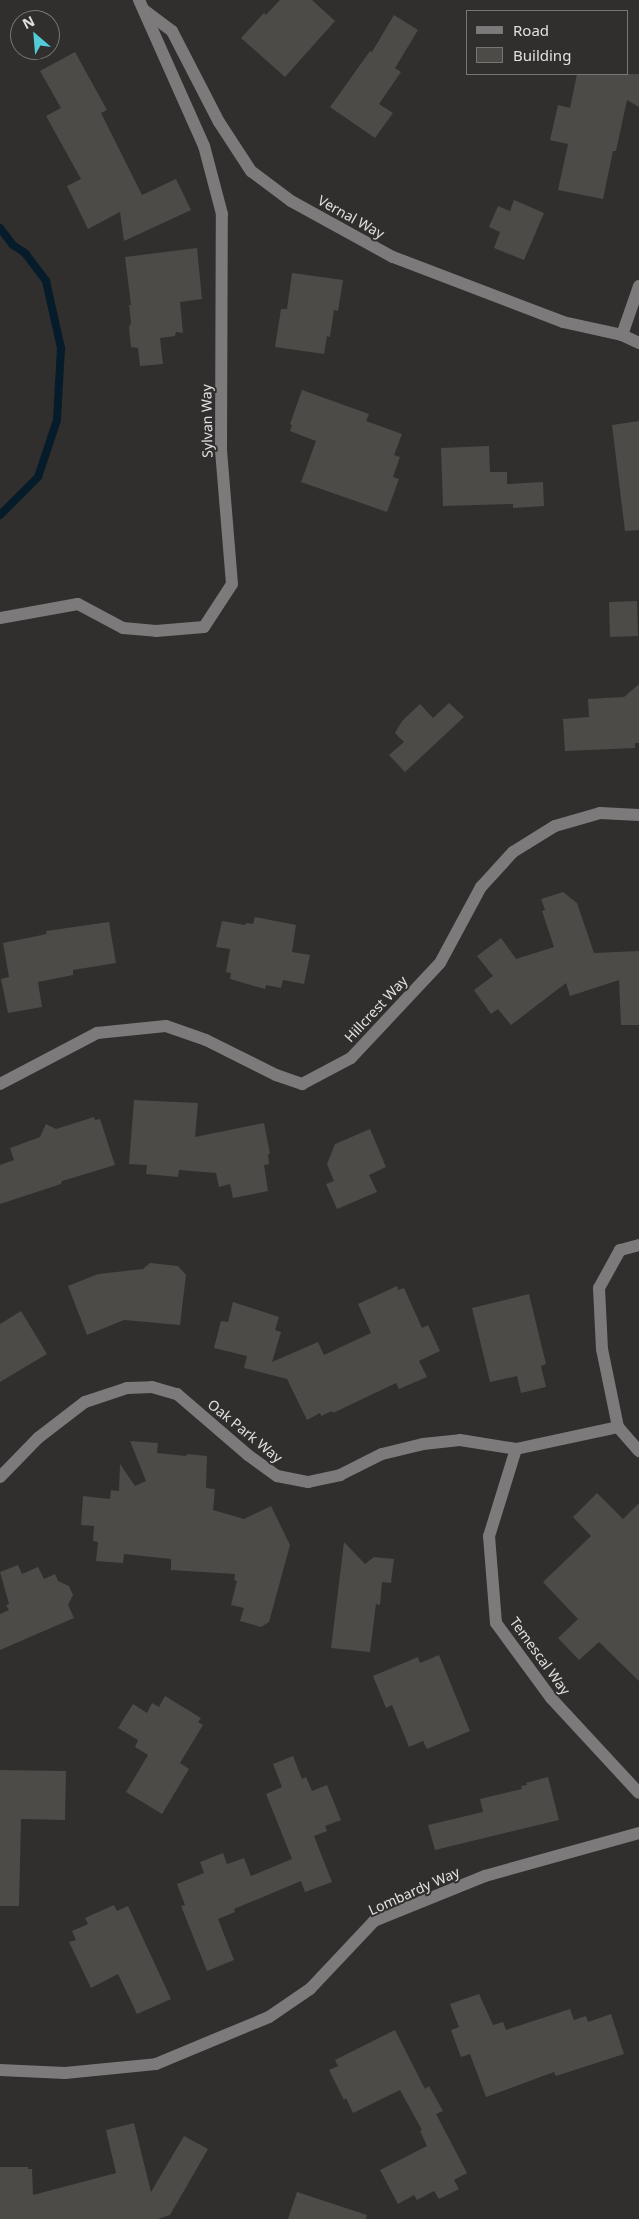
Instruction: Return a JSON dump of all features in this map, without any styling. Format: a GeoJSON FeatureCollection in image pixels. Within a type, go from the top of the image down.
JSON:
{"type":"FeatureCollection","features":[{"type":"Feature","properties":{"kind":"street","name":"Vernal Way"},"geometry":{"type":"LineString","coordinates":[[140,4],[172,31],[219,122],[251,171],[291,202],[393,257],[563,322],[622,335],[639,343]]}},
{"type":"Feature","properties":{"kind":"street","name":"Sylvan Way"},"geometry":{"type":"LineString","coordinates":[[0,618],[78,604],[123,628],[156,631],[204,627],[232,584],[221,449],[222,214],[204,146],[140,4]]}},
{"type":"Feature","properties":{"kind":"street"},"geometry":{"type":"LineString","coordinates":[[622,335],[639,286]]}},
{"type":"Feature","properties":{"kind":"street","name":"Hillcrest Way"},"geometry":{"type":"LineString","coordinates":[[0,1084],[97,1033],[166,1026],[206,1040],[276,1075],[302,1084],[351,1058],[440,963],[481,886],[513,852],[555,826],[600,813],[639,815]]}},
{"type":"Feature","properties":{"kind":"street"},"geometry":{"type":"LineString","coordinates":[[639,1245],[620,1250],[598,1288],[602,1349],[618,1427],[639,1451]]}},
{"type":"Feature","properties":{"kind":"street","name":"Oak Park Way"},"geometry":{"type":"LineString","coordinates":[[0,1477],[38,1438],[85,1402],[127,1388],[152,1387],[177,1394],[248,1455],[277,1476],[308,1482],[340,1475],[382,1454],[423,1444],[460,1440],[516,1449],[618,1427]]}},
{"type":"Feature","properties":{"kind":"street","name":"Temescal Way"},"geometry":{"type":"LineString","coordinates":[[516,1449],[488,1536],[496,1623],[551,1698],[639,1793]]}},
{"type":"Feature","properties":{"kind":"street","name":"Lombardy Way"},"geometry":{"type":"LineString","coordinates":[[0,2070],[65,2073],[156,2064],[270,2017],[310,1989],[374,1921],[485,1876],[639,1833]]}},
{"type":"Feature","properties":{"kind":"building"},"geometry":{"type":"Polygon","coordinates":[[[280,0],[312,0],[335,21],[285,77],[241,38],[264,13],[266,15],[280,0]]]}},
{"type":"Feature","properties":{"kind":"building"},"geometry":{"type":"Polygon","coordinates":[[[394,15],[418,30],[395,68],[401,72],[379,104],[393,113],[375,138],[330,107],[370,51],[372,52],[394,15]]]}},
{"type":"Feature","properties":{"kind":"building"},"geometry":{"type":"Polygon","coordinates":[[[75,52],[107,110],[101,113],[142,195],[176,179],[191,210],[124,241],[120,212],[88,229],[67,186],[81,179],[46,116],[61,108],[40,71],[75,52]]]}},
{"type":"Feature","properties":{"kind":"building"},"geometry":{"type":"Polygon","coordinates":[[[639,74],[639,107],[627,100],[616,151],[613,151],[603,199],[558,190],[568,144],[550,140],[558,105],[570,108],[577,75],[639,74]]]}},
{"type":"Feature","properties":{"kind":"building"},"geometry":{"type":"Polygon","coordinates":[[[514,200],[544,213],[524,260],[494,248],[500,232],[489,227],[498,206],[510,211],[514,200]]]}},
{"type":"Feature","properties":{"kind":"building"},"geometry":{"type":"Polygon","coordinates":[[[197,248],[202,299],[180,302],[183,333],[176,332],[175,336],[160,338],[163,364],[140,366],[138,348],[131,347],[129,305],[131,305],[125,257],[197,248]]]}},
{"type":"Feature","properties":{"kind":"building"},"geometry":{"type":"Polygon","coordinates":[[[292,273],[343,280],[338,311],[334,310],[330,337],[327,336],[324,354],[275,347],[281,309],[287,309],[292,273]]]}},
{"type":"Feature","properties":{"kind":"building"},"geometry":{"type":"Polygon","coordinates":[[[302,390],[369,414],[366,421],[402,434],[394,455],[400,457],[393,477],[399,479],[387,512],[301,482],[316,441],[290,431],[292,425],[290,424],[302,390]]]}},
{"type":"Feature","properties":{"kind":"building"},"geometry":{"type":"Polygon","coordinates":[[[639,421],[639,530],[625,531],[612,425],[639,421]]]}},
{"type":"Feature","properties":{"kind":"building"},"geometry":{"type":"Polygon","coordinates":[[[489,446],[490,472],[507,472],[507,484],[543,482],[544,506],[513,508],[513,504],[443,506],[441,448],[489,446]]]}},
{"type":"Feature","properties":{"kind":"building"},"geometry":{"type":"Polygon","coordinates":[[[637,601],[638,636],[610,637],[609,602],[637,601]]]}},
{"type":"Feature","properties":{"kind":"building"},"geometry":{"type":"Polygon","coordinates":[[[639,684],[639,743],[635,743],[635,748],[565,751],[563,719],[589,717],[588,699],[624,697],[639,684]]]}},
{"type":"Feature","properties":{"kind":"building"},"geometry":{"type":"Polygon","coordinates":[[[449,703],[464,717],[405,772],[389,755],[404,742],[395,733],[402,721],[420,704],[433,718],[449,703]]]}},
{"type":"Feature","properties":{"kind":"building"},"geometry":{"type":"Polygon","coordinates":[[[563,892],[577,903],[594,953],[639,951],[639,1025],[621,1025],[619,980],[570,996],[566,983],[511,1025],[498,1009],[491,1014],[474,990],[493,976],[477,956],[501,938],[516,959],[554,947],[542,911],[545,910],[541,899],[563,892]]]}},
{"type":"Feature","properties":{"kind":"building"},"geometry":{"type":"Polygon","coordinates":[[[255,917],[296,925],[292,952],[310,955],[304,984],[283,980],[281,988],[266,985],[265,989],[230,979],[231,973],[226,972],[230,949],[216,947],[222,921],[245,925],[246,923],[253,924],[255,917]]]}},
{"type":"Feature","properties":{"kind":"building"},"geometry":{"type":"Polygon","coordinates":[[[109,922],[116,963],[73,970],[73,975],[38,982],[42,1007],[8,1013],[1,979],[9,977],[3,943],[47,934],[46,931],[109,922]]]}},
{"type":"Feature","properties":{"kind":"building"},"geometry":{"type":"Polygon","coordinates":[[[134,1100],[198,1103],[195,1137],[264,1123],[270,1154],[268,1154],[269,1164],[264,1165],[268,1191],[233,1198],[230,1184],[219,1187],[216,1173],[179,1170],[178,1177],[146,1174],[147,1165],[129,1164],[134,1100]]]}},
{"type":"Feature","properties":{"kind":"building"},"geometry":{"type":"Polygon","coordinates":[[[94,1117],[95,1120],[100,1119],[115,1165],[62,1181],[61,1184],[0,1204],[0,1165],[14,1160],[10,1148],[40,1137],[46,1124],[56,1129],[94,1117]]]}},
{"type":"Feature","properties":{"kind":"building"},"geometry":{"type":"Polygon","coordinates":[[[370,1129],[386,1167],[369,1175],[377,1192],[337,1209],[326,1184],[334,1181],[327,1164],[335,1144],[370,1129]]]}},
{"type":"Feature","properties":{"kind":"building"},"geometry":{"type":"Polygon","coordinates":[[[150,1263],[178,1266],[186,1275],[180,1325],[124,1320],[87,1335],[68,1286],[98,1274],[143,1269],[150,1263]]]}},
{"type":"Feature","properties":{"kind":"building"},"geometry":{"type":"Polygon","coordinates":[[[397,1286],[398,1290],[404,1288],[422,1328],[428,1325],[440,1351],[419,1361],[427,1377],[399,1389],[396,1383],[333,1413],[332,1411],[321,1416],[320,1413],[307,1420],[287,1379],[244,1368],[247,1356],[214,1348],[221,1321],[228,1322],[233,1302],[279,1317],[275,1330],[281,1332],[272,1362],[318,1342],[324,1355],[371,1333],[358,1304],[397,1286]]]}},
{"type":"Feature","properties":{"kind":"building"},"geometry":{"type":"Polygon","coordinates":[[[529,1294],[546,1364],[541,1366],[546,1387],[521,1393],[517,1376],[490,1382],[472,1308],[529,1294]]]}},
{"type":"Feature","properties":{"kind":"building"},"geometry":{"type":"Polygon","coordinates":[[[21,1311],[47,1354],[0,1382],[0,1324],[21,1311]]]}},
{"type":"Feature","properties":{"kind":"building"},"geometry":{"type":"Polygon","coordinates":[[[130,1441],[158,1443],[157,1453],[207,1456],[206,1488],[215,1489],[213,1510],[244,1519],[271,1506],[290,1545],[269,1622],[261,1627],[240,1621],[244,1608],[231,1605],[237,1581],[234,1580],[235,1574],[171,1570],[171,1559],[124,1554],[123,1563],[96,1561],[98,1542],[93,1541],[94,1526],[81,1525],[83,1496],[110,1499],[111,1490],[119,1491],[120,1464],[135,1486],[146,1481],[130,1441]]]}},
{"type":"Feature","properties":{"kind":"building"},"geometry":{"type":"Polygon","coordinates":[[[597,1493],[623,1519],[639,1503],[639,1681],[599,1642],[579,1660],[558,1638],[578,1619],[543,1582],[591,1536],[573,1517],[597,1493]]]}},
{"type":"Feature","properties":{"kind":"building"},"geometry":{"type":"Polygon","coordinates":[[[344,1542],[365,1564],[374,1557],[394,1559],[391,1583],[382,1582],[380,1605],[376,1604],[370,1652],[331,1648],[344,1542]]]}},
{"type":"Feature","properties":{"kind":"building"},"geometry":{"type":"Polygon","coordinates":[[[18,1565],[22,1574],[38,1567],[44,1579],[55,1574],[58,1581],[69,1586],[73,1595],[68,1605],[74,1618],[0,1650],[0,1614],[9,1610],[6,1605],[9,1604],[0,1572],[18,1565]]]}},
{"type":"Feature","properties":{"kind":"building"},"geometry":{"type":"Polygon","coordinates":[[[439,1655],[470,1731],[427,1749],[423,1741],[409,1747],[392,1705],[386,1708],[373,1676],[418,1657],[420,1663],[439,1655]]]}},
{"type":"Feature","properties":{"kind":"building"},"geometry":{"type":"Polygon","coordinates":[[[165,1696],[201,1718],[198,1722],[203,1725],[180,1763],[189,1769],[162,1814],[126,1792],[148,1755],[135,1747],[138,1740],[118,1728],[133,1704],[147,1713],[152,1703],[159,1707],[165,1696]]]}},
{"type":"Feature","properties":{"kind":"building"},"geometry":{"type":"Polygon","coordinates":[[[293,1756],[302,1779],[306,1777],[312,1791],[327,1785],[341,1820],[325,1826],[327,1831],[314,1836],[332,1882],[305,1892],[301,1881],[234,1909],[235,1912],[218,1919],[234,1960],[207,1971],[181,1906],[185,1905],[177,1884],[204,1873],[200,1862],[223,1853],[227,1864],[244,1858],[251,1876],[292,1859],[266,1794],[282,1787],[273,1764],[293,1756]]]}},
{"type":"Feature","properties":{"kind":"building"},"geometry":{"type":"Polygon","coordinates":[[[0,1770],[66,1771],[65,1820],[21,1819],[19,1906],[0,1906],[0,1770]]]}},
{"type":"Feature","properties":{"kind":"building"},"geometry":{"type":"Polygon","coordinates":[[[548,1777],[559,1820],[435,1850],[428,1825],[483,1812],[480,1799],[522,1789],[521,1786],[527,1785],[526,1783],[548,1777]]]}},
{"type":"Feature","properties":{"kind":"building"},"geometry":{"type":"Polygon","coordinates":[[[114,1905],[117,1911],[128,1906],[171,1999],[137,2014],[118,1974],[91,1988],[69,1942],[76,1940],[72,1931],[88,1924],[85,1918],[114,1905]]]}},
{"type":"Feature","properties":{"kind":"building"},"geometry":{"type":"Polygon","coordinates":[[[479,1994],[493,2025],[503,2022],[506,2030],[570,2009],[574,2020],[586,2016],[588,2022],[611,2014],[624,2054],[556,2076],[554,2072],[486,2097],[470,2054],[461,2057],[451,2030],[459,2027],[450,2004],[479,1994]]]}},
{"type":"Feature","properties":{"kind":"building"},"geometry":{"type":"Polygon","coordinates":[[[395,2030],[425,2089],[429,2086],[443,2111],[436,2114],[467,2173],[454,2180],[459,2189],[439,2199],[434,2191],[417,2200],[414,2195],[398,2204],[380,2170],[427,2146],[420,2131],[422,2130],[400,2090],[353,2113],[346,2098],[344,2100],[329,2070],[338,2066],[335,2060],[395,2030]]]}},
{"type":"Feature","properties":{"kind":"building"},"geometry":{"type":"Polygon","coordinates":[[[134,2123],[151,2192],[184,2136],[208,2149],[170,2215],[158,2219],[0,2219],[0,2167],[28,2167],[28,2169],[32,2169],[33,2195],[116,2173],[106,2130],[134,2123]]]}},
{"type":"Feature","properties":{"kind":"building"},"geometry":{"type":"Polygon","coordinates":[[[297,2192],[367,2215],[366,2219],[288,2219],[297,2192]]]}},
{"type":"Feature","properties":{"kind":"waterway"},"geometry":{"type":"LineString","coordinates":[[0,228],[13,245],[25,253],[46,281],[61,348],[57,420],[38,477],[0,515]]}}]}
